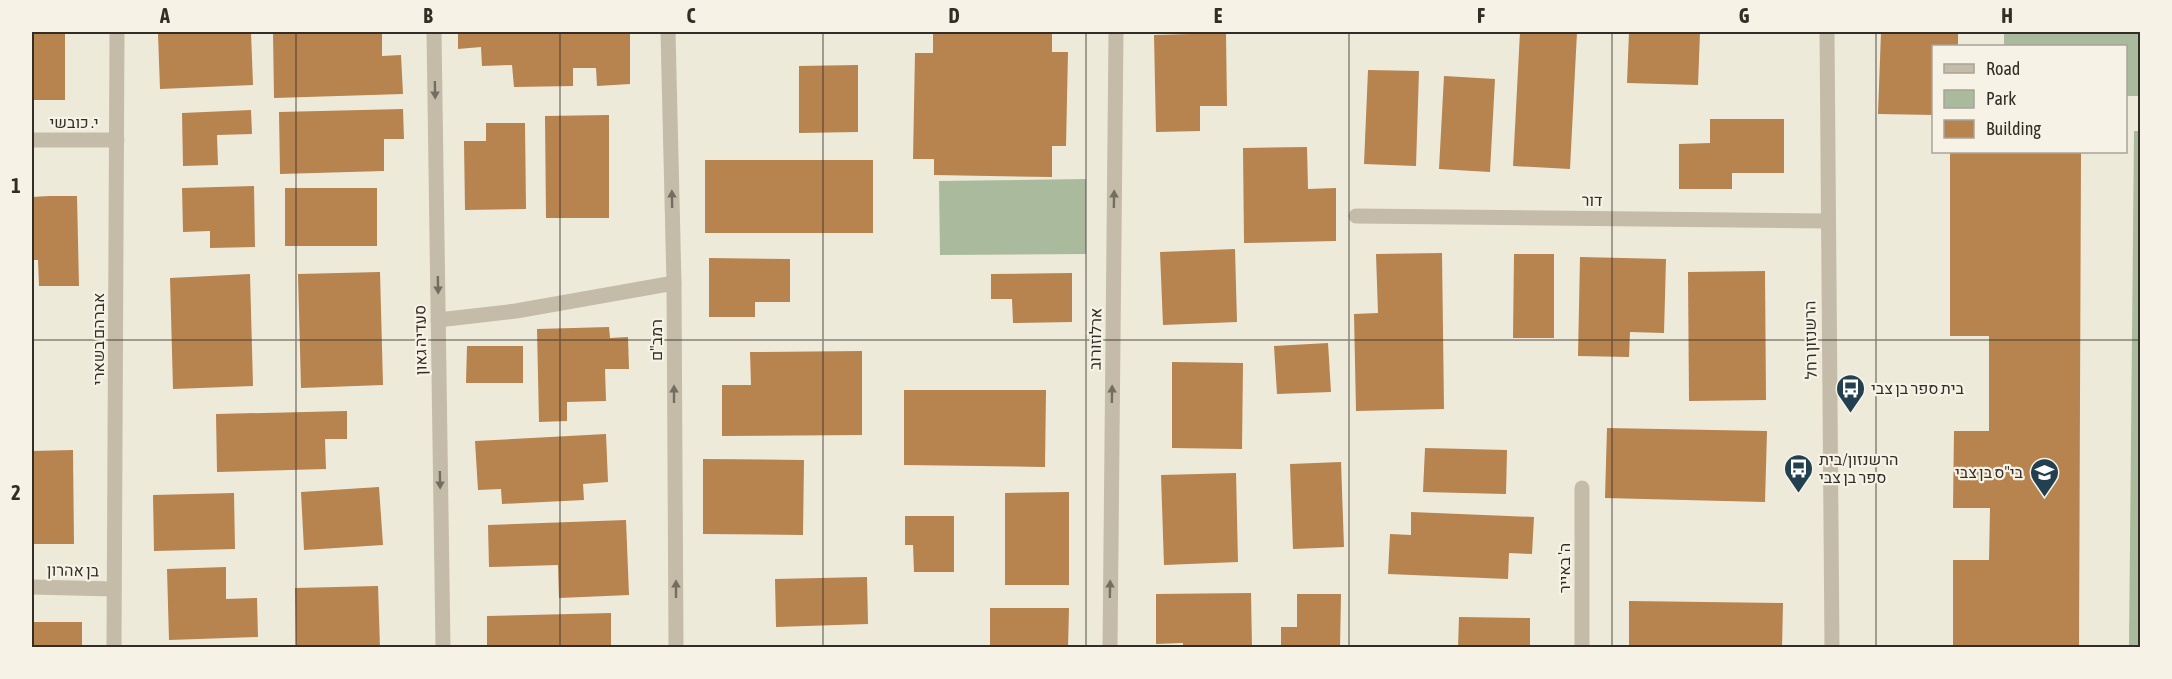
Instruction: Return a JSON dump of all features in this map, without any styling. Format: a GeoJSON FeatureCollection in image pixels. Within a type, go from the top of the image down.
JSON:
{"type":"FeatureCollection","features":[{"type":"Feature","properties":{"kind":"street","name":"אברהם בשארי"},"geometry":{"type":"LineString","coordinates":[[114,648],[117,32]]}},
{"type":"Feature","properties":{"kind":"street","name":"סעדיה גאון"},"geometry":{"type":"LineString","coordinates":[[434,32],[443,648]]}},
{"type":"Feature","properties":{"kind":"street","name":"רמב\"ם"},"geometry":{"type":"LineString","coordinates":[[668,32],[674,283],[676,648]]}},
{"type":"Feature","properties":{"kind":"street","name":"ארלוזורוב"},"geometry":{"type":"LineString","coordinates":[[1110,648],[1116,32]]}},
{"type":"Feature","properties":{"kind":"street","name":"הרשנזון רחל"},"geometry":{"type":"LineString","coordinates":[[1827,32],[1832,648]]}},
{"type":"Feature","properties":{"kind":"street","name":"י. כובשי"},"geometry":{"type":"LineString","coordinates":[[32,140],[117,140]]}},
{"type":"Feature","properties":{"kind":"street","name":"דור"},"geometry":{"type":"LineString","coordinates":[[1356,216],[1827,221]]}},
{"type":"Feature","properties":{"kind":"street"},"geometry":{"type":"LineString","coordinates":[[438,320],[516,311],[674,283]]}},
{"type":"Feature","properties":{"kind":"street","name":"ה' באייר"},"geometry":{"type":"LineString","coordinates":[[1582,488],[1582,648]]}},
{"type":"Feature","properties":{"kind":"street","name":"בן אהרון"},"geometry":{"type":"LineString","coordinates":[[32,587],[114,589]]}},
{"type":"Feature","properties":{"kind":"green space"},"geometry":{"type":"Polygon","coordinates":[[[2004,32],[2140,32],[2140,96],[2127,96],[2127,45],[2004,45],[2004,32]]]}},
{"type":"Feature","properties":{"kind":"green space"},"geometry":{"type":"Polygon","coordinates":[[[2134,131],[2140,131],[2140,648],[2129,647],[2134,131]]]}},
{"type":"Feature","properties":{"kind":"green space"},"geometry":{"type":"Polygon","coordinates":[[[1086,179],[1086,254],[940,255],[939,181],[1086,179]]]}},
{"type":"Feature","properties":{"kind":"building"},"geometry":{"type":"Polygon","coordinates":[[[32,32],[65,32],[65,100],[32,100],[32,32]]]}},
{"type":"Feature","properties":{"kind":"building"},"geometry":{"type":"Polygon","coordinates":[[[251,32],[253,85],[160,89],[158,34],[251,32]]]}},
{"type":"Feature","properties":{"kind":"building"},"geometry":{"type":"Polygon","coordinates":[[[273,32],[382,32],[382,56],[401,55],[403,94],[274,98],[273,32]]]}},
{"type":"Feature","properties":{"kind":"building"},"geometry":{"type":"Polygon","coordinates":[[[458,32],[630,32],[630,84],[597,86],[596,68],[573,68],[573,86],[514,87],[512,65],[482,66],[481,47],[458,49],[458,32]]]}},
{"type":"Feature","properties":{"kind":"building"},"geometry":{"type":"Polygon","coordinates":[[[933,32],[1052,32],[1052,52],[1068,52],[1066,146],[1052,146],[1052,177],[934,175],[934,159],[913,159],[915,53],[933,53],[933,32]]]}},
{"type":"Feature","properties":{"kind":"building"},"geometry":{"type":"Polygon","coordinates":[[[1520,32],[1577,32],[1570,169],[1513,166],[1520,32]]]}},
{"type":"Feature","properties":{"kind":"building"},"geometry":{"type":"Polygon","coordinates":[[[1629,32],[1700,32],[1698,85],[1627,83],[1629,32]]]}},
{"type":"Feature","properties":{"kind":"building"},"geometry":{"type":"Polygon","coordinates":[[[1881,32],[1958,32],[1958,45],[1932,45],[1932,115],[1878,114],[1881,32]]]}},
{"type":"Feature","properties":{"kind":"building"},"geometry":{"type":"Polygon","coordinates":[[[1226,33],[1227,106],[1200,106],[1200,131],[1156,132],[1154,35],[1226,33]]]}},
{"type":"Feature","properties":{"kind":"building"},"geometry":{"type":"Polygon","coordinates":[[[858,65],[858,132],[799,133],[799,66],[858,65]]]}},
{"type":"Feature","properties":{"kind":"building"},"geometry":{"type":"Polygon","coordinates":[[[1368,70],[1419,71],[1416,166],[1364,164],[1368,70]]]}},
{"type":"Feature","properties":{"kind":"building"},"geometry":{"type":"Polygon","coordinates":[[[1444,76],[1495,79],[1490,172],[1439,169],[1444,76]]]}},
{"type":"Feature","properties":{"kind":"building"},"geometry":{"type":"Polygon","coordinates":[[[403,109],[404,139],[384,139],[384,171],[280,174],[279,112],[403,109]]]}},
{"type":"Feature","properties":{"kind":"building"},"geometry":{"type":"Polygon","coordinates":[[[251,110],[252,134],[217,135],[218,165],[183,166],[182,113],[251,110]]]}},
{"type":"Feature","properties":{"kind":"building"},"geometry":{"type":"Polygon","coordinates":[[[609,115],[609,218],[546,218],[545,116],[609,115]]]}},
{"type":"Feature","properties":{"kind":"building"},"geometry":{"type":"Polygon","coordinates":[[[1710,119],[1784,119],[1784,173],[1732,173],[1732,189],[1679,189],[1679,144],[1710,143],[1710,119]]]}},
{"type":"Feature","properties":{"kind":"building"},"geometry":{"type":"Polygon","coordinates":[[[486,123],[525,123],[526,209],[465,210],[464,141],[486,141],[486,123]]]}},
{"type":"Feature","properties":{"kind":"building"},"geometry":{"type":"Polygon","coordinates":[[[1307,147],[1308,189],[1336,188],[1336,241],[1244,243],[1243,148],[1307,147]]]}},
{"type":"Feature","properties":{"kind":"building"},"geometry":{"type":"Polygon","coordinates":[[[1950,153],[2081,153],[2079,648],[1953,648],[1953,560],[1989,560],[1990,508],[1953,508],[1954,431],[1989,431],[1989,336],[1950,336],[1950,153]]]}},
{"type":"Feature","properties":{"kind":"building"},"geometry":{"type":"Polygon","coordinates":[[[705,160],[873,160],[873,233],[705,233],[705,160]]]}},
{"type":"Feature","properties":{"kind":"building"},"geometry":{"type":"Polygon","coordinates":[[[254,186],[255,247],[210,248],[210,231],[183,232],[182,188],[254,186]]]}},
{"type":"Feature","properties":{"kind":"building"},"geometry":{"type":"Polygon","coordinates":[[[285,188],[377,188],[377,246],[285,246],[285,188]]]}},
{"type":"Feature","properties":{"kind":"building"},"geometry":{"type":"Polygon","coordinates":[[[77,196],[79,286],[39,286],[38,260],[32,260],[32,197],[77,196]]]}},
{"type":"Feature","properties":{"kind":"building"},"geometry":{"type":"Polygon","coordinates":[[[1235,249],[1237,322],[1163,325],[1160,252],[1235,249]]]}},
{"type":"Feature","properties":{"kind":"building"},"geometry":{"type":"Polygon","coordinates":[[[1442,253],[1444,409],[1356,411],[1354,314],[1378,313],[1376,254],[1442,253]]]}},
{"type":"Feature","properties":{"kind":"building"},"geometry":{"type":"Polygon","coordinates":[[[1514,254],[1554,254],[1554,338],[1513,338],[1514,254]]]}},
{"type":"Feature","properties":{"kind":"building"},"geometry":{"type":"Polygon","coordinates":[[[1580,257],[1666,259],[1664,333],[1630,332],[1629,357],[1578,356],[1580,257]]]}},
{"type":"Feature","properties":{"kind":"building"},"geometry":{"type":"Polygon","coordinates":[[[709,258],[790,259],[790,302],[755,302],[755,317],[709,317],[709,258]]]}},
{"type":"Feature","properties":{"kind":"building"},"geometry":{"type":"Polygon","coordinates":[[[1765,271],[1766,400],[1689,401],[1688,272],[1765,271]]]}},
{"type":"Feature","properties":{"kind":"building"},"geometry":{"type":"Polygon","coordinates":[[[380,272],[383,385],[301,388],[298,274],[380,272]]]}},
{"type":"Feature","properties":{"kind":"building"},"geometry":{"type":"Polygon","coordinates":[[[1072,273],[1072,322],[1013,323],[1012,299],[991,299],[991,274],[1072,273]]]}},
{"type":"Feature","properties":{"kind":"building"},"geometry":{"type":"Polygon","coordinates":[[[250,274],[253,386],[173,389],[170,278],[250,274]]]}},
{"type":"Feature","properties":{"kind":"building"},"geometry":{"type":"Polygon","coordinates":[[[609,327],[610,338],[628,337],[629,369],[605,369],[606,401],[567,402],[567,421],[539,422],[537,329],[609,327]]]}},
{"type":"Feature","properties":{"kind":"building"},"geometry":{"type":"Polygon","coordinates":[[[1328,343],[1331,392],[1277,394],[1274,346],[1328,343]]]}},
{"type":"Feature","properties":{"kind":"building"},"geometry":{"type":"Polygon","coordinates":[[[467,346],[523,346],[523,383],[466,383],[467,346]]]}},
{"type":"Feature","properties":{"kind":"building"},"geometry":{"type":"Polygon","coordinates":[[[862,351],[862,435],[722,436],[722,385],[751,385],[750,352],[862,351]]]}},
{"type":"Feature","properties":{"kind":"building"},"geometry":{"type":"Polygon","coordinates":[[[1172,362],[1243,363],[1242,449],[1172,448],[1172,362]]]}},
{"type":"Feature","properties":{"kind":"building"},"geometry":{"type":"Polygon","coordinates":[[[904,390],[1046,390],[1045,467],[904,465],[904,390]]]}},
{"type":"Feature","properties":{"kind":"building"},"geometry":{"type":"Polygon","coordinates":[[[347,411],[347,439],[325,439],[326,469],[217,472],[216,414],[347,411]]]}},
{"type":"Feature","properties":{"kind":"building"},"geometry":{"type":"Polygon","coordinates":[[[1607,428],[1767,431],[1765,502],[1605,498],[1607,428]]]}},
{"type":"Feature","properties":{"kind":"building"},"geometry":{"type":"Polygon","coordinates":[[[606,434],[608,482],[583,484],[584,500],[502,504],[501,489],[478,490],[475,441],[606,434]]]}},
{"type":"Feature","properties":{"kind":"building"},"geometry":{"type":"Polygon","coordinates":[[[1425,448],[1507,450],[1506,494],[1423,492],[1425,448]]]}},
{"type":"Feature","properties":{"kind":"building"},"geometry":{"type":"Polygon","coordinates":[[[73,450],[74,544],[32,544],[32,451],[73,450]]]}},
{"type":"Feature","properties":{"kind":"building"},"geometry":{"type":"Polygon","coordinates":[[[703,459],[804,460],[803,535],[703,534],[703,459]]]}},
{"type":"Feature","properties":{"kind":"building"},"geometry":{"type":"Polygon","coordinates":[[[1341,462],[1344,547],[1293,549],[1290,464],[1341,462]]]}},
{"type":"Feature","properties":{"kind":"building"},"geometry":{"type":"Polygon","coordinates":[[[1236,473],[1238,562],[1164,565],[1161,475],[1236,473]]]}},
{"type":"Feature","properties":{"kind":"building"},"geometry":{"type":"Polygon","coordinates":[[[379,487],[383,545],[304,550],[301,492],[379,487]]]}},
{"type":"Feature","properties":{"kind":"building"},"geometry":{"type":"Polygon","coordinates":[[[1069,492],[1069,585],[1005,585],[1005,493],[1069,492]]]}},
{"type":"Feature","properties":{"kind":"building"},"geometry":{"type":"Polygon","coordinates":[[[234,493],[235,549],[154,551],[153,495],[234,493]]]}},
{"type":"Feature","properties":{"kind":"building"},"geometry":{"type":"Polygon","coordinates":[[[1411,512],[1534,517],[1532,554],[1509,553],[1508,579],[1388,574],[1390,534],[1411,535],[1411,512]]]}},
{"type":"Feature","properties":{"kind":"building"},"geometry":{"type":"Polygon","coordinates":[[[905,516],[954,516],[954,572],[914,572],[913,545],[905,545],[905,516]]]}},
{"type":"Feature","properties":{"kind":"building"},"geometry":{"type":"Polygon","coordinates":[[[626,520],[629,595],[559,598],[558,565],[489,567],[488,525],[626,520]]]}},
{"type":"Feature","properties":{"kind":"building"},"geometry":{"type":"Polygon","coordinates":[[[226,567],[226,599],[257,598],[258,637],[169,640],[167,569],[226,567]]]}},
{"type":"Feature","properties":{"kind":"building"},"geometry":{"type":"Polygon","coordinates":[[[867,577],[868,624],[776,627],[775,579],[867,577]]]}},
{"type":"Feature","properties":{"kind":"building"},"geometry":{"type":"Polygon","coordinates":[[[378,586],[380,648],[296,648],[295,588],[378,586]]]}},
{"type":"Feature","properties":{"kind":"building"},"geometry":{"type":"Polygon","coordinates":[[[1251,593],[1252,648],[1183,648],[1183,643],[1156,644],[1156,594],[1251,593]]]}},
{"type":"Feature","properties":{"kind":"building"},"geometry":{"type":"Polygon","coordinates":[[[1297,594],[1341,594],[1340,648],[1281,648],[1281,627],[1297,627],[1297,594]]]}},
{"type":"Feature","properties":{"kind":"building"},"geometry":{"type":"Polygon","coordinates":[[[1629,601],[1783,603],[1782,648],[1629,648],[1629,601]]]}},
{"type":"Feature","properties":{"kind":"building"},"geometry":{"type":"Polygon","coordinates":[[[990,608],[1069,608],[1068,648],[990,648],[990,608]]]}},
{"type":"Feature","properties":{"kind":"building"},"geometry":{"type":"Polygon","coordinates":[[[611,613],[611,648],[487,648],[487,616],[611,613]]]}},
{"type":"Feature","properties":{"kind":"building"},"geometry":{"type":"Polygon","coordinates":[[[1459,617],[1530,618],[1530,648],[1458,648],[1459,617]]]}},
{"type":"Feature","properties":{"kind":"building"},"geometry":{"type":"Polygon","coordinates":[[[32,622],[82,622],[82,648],[32,648],[32,622]]]}},
{"type":"Feature","properties":{"kind":"place","name":"בית ספר בן צבי"},"geometry":{"type":"Point","coordinates":[1850,414]}},
{"type":"Feature","properties":{"kind":"place","name":"הרשנזון/בית ספר בן צבי"},"geometry":{"type":"Point","coordinates":[1798,494]}},
{"type":"Feature","properties":{"kind":"place","name":"בי\"ס בן צבי"},"geometry":{"type":"Point","coordinates":[2044,498]}}]}
